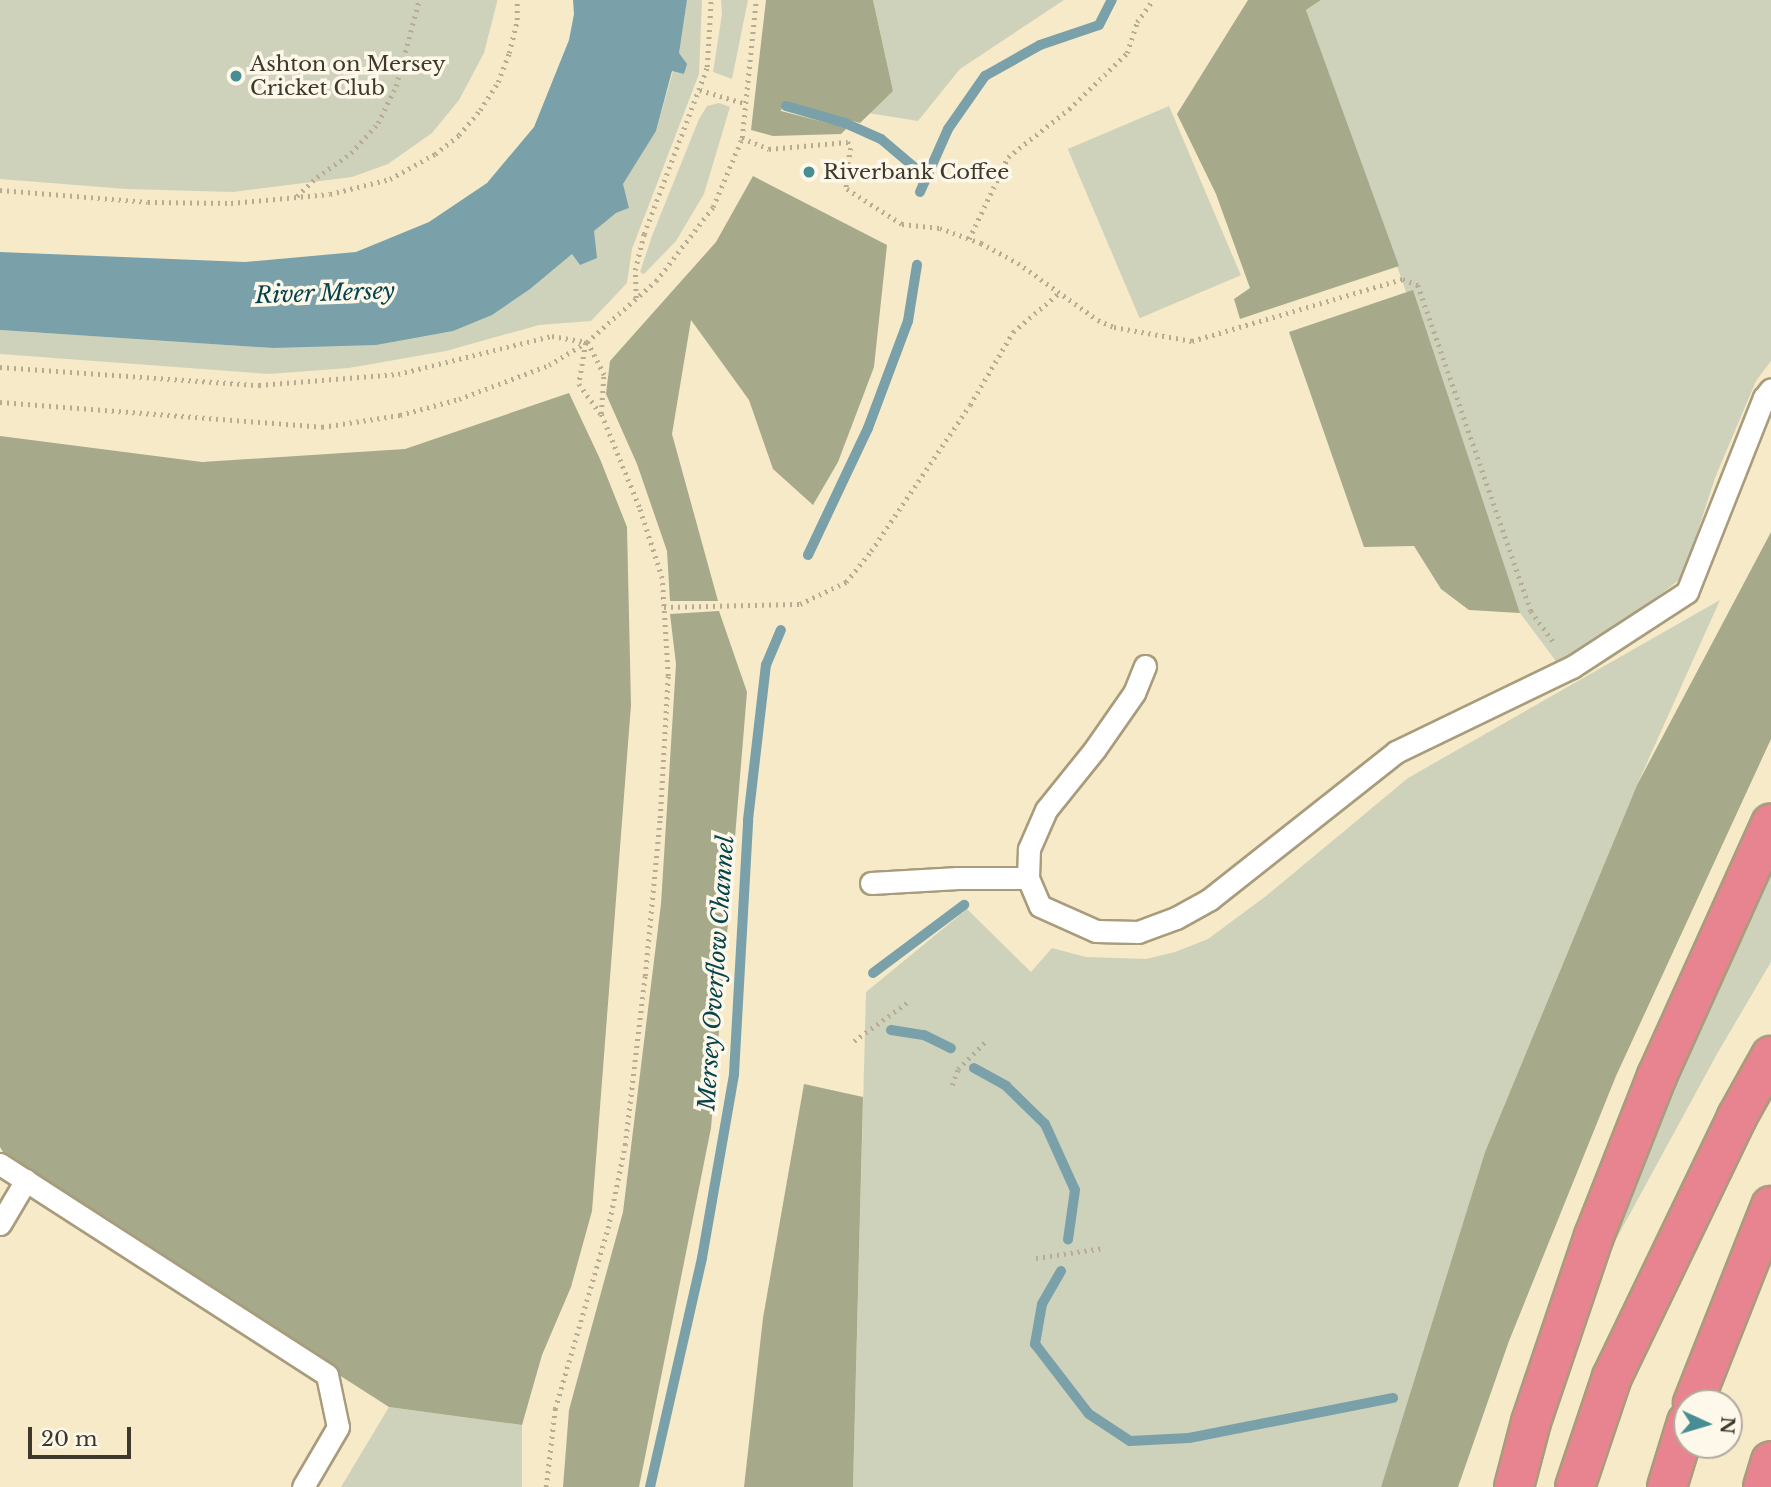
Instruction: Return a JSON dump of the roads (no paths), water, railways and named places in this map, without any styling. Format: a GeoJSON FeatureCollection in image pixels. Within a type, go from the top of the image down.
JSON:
{"type":"FeatureCollection","features":[{"type":"Feature","properties":{"kind":"highway"},"geometry":{"type":"LineString","coordinates":[[1514,1487],[1531,1422],[1599,1224],[1657,1076],[1771,822]]}},
{"type":"Feature","properties":{"kind":"highway"},"geometry":{"type":"LineString","coordinates":[[1575,1487],[1612,1377],[1737,1117],[1771,1056]]}},
{"type":"Feature","properties":{"kind":"highway"},"geometry":{"type":"LineString","coordinates":[[1699,1389],[1771,1206]]}},
{"type":"Feature","properties":{"kind":"highway"},"geometry":{"type":"LineString","coordinates":[[1667,1487],[1676,1459]]}},
{"type":"Feature","properties":{"kind":"highway"},"geometry":{"type":"LineString","coordinates":[[1763,1487],[1771,1461]]}},
{"type":"Feature","properties":{"kind":"lane"},"geometry":{"type":"LineString","coordinates":[[1145,666],[1134,693],[1095,749],[1046,810],[1029,849],[1028,878],[1040,906],[1096,931],[1138,932],[1175,918],[1210,899],[1396,752],[1572,667],[1687,592],[1755,420],[1771,390]]}},
{"type":"Feature","properties":{"kind":"lane"},"geometry":{"type":"LineString","coordinates":[[871,883],[958,878],[1028,878]]}},
{"type":"Feature","properties":{"kind":"lane"},"geometry":{"type":"LineString","coordinates":[[0,1164],[327,1375],[338,1427],[303,1487]]}},
{"type":"Feature","properties":{"kind":"lane"},"geometry":{"type":"LineString","coordinates":[[0,1224],[26,1180]]}},
{"type":"Feature","properties":{"kind":"water","name":"River Mersey"},"geometry":{"type":"Polygon","coordinates":[[[573,0],[687,0],[679,53],[687,64],[684,74],[672,71],[656,131],[623,184],[629,208],[616,213],[594,231],[597,258],[580,265],[572,254],[530,289],[492,315],[453,331],[376,345],[273,348],[0,330],[0,252],[245,262],[356,252],[429,222],[487,183],[534,127],[569,40],[574,14],[573,0]]]}},
{"type":"Feature","properties":{"kind":"waterway"},"geometry":{"type":"LineString","coordinates":[[920,192],[948,129],[985,76],[1040,45],[1099,25],[1112,0]]}},
{"type":"Feature","properties":{"kind":"waterway"},"geometry":{"type":"LineString","coordinates":[[786,106],[845,123],[881,139],[927,178]]}},
{"type":"Feature","properties":{"kind":"waterway"},"geometry":{"type":"LineString","coordinates":[[808,555],[868,428],[908,321],[917,265]]}},
{"type":"Feature","properties":{"kind":"waterway","name":"Mersey Overflow Channel"},"geometry":{"type":"LineString","coordinates":[[650,1487],[702,1258],[734,1074],[748,820],[766,665],[781,630]]}},
{"type":"Feature","properties":{"kind":"waterway"},"geometry":{"type":"LineString","coordinates":[[873,973],[964,905]]}},
{"type":"Feature","properties":{"kind":"waterway"},"geometry":{"type":"LineString","coordinates":[[891,1030],[924,1035],[951,1048]]}},
{"type":"Feature","properties":{"kind":"waterway"},"geometry":{"type":"LineString","coordinates":[[974,1068],[1006,1086],[1045,1124],[1075,1190],[1068,1240]]}},
{"type":"Feature","properties":{"kind":"waterway"},"geometry":{"type":"LineString","coordinates":[[1061,1271],[1042,1304],[1035,1344],[1089,1414],[1130,1441],[1189,1438],[1393,1398]]}},
{"type":"Feature","properties":{"kind":"place","name":"Ashton on Mersey Cricket Club"},"geometry":{"type":"Point","coordinates":[236,76]}},
{"type":"Feature","properties":{"kind":"place","name":"Riverbank Coffee"},"geometry":{"type":"Point","coordinates":[809,172]}}]}
